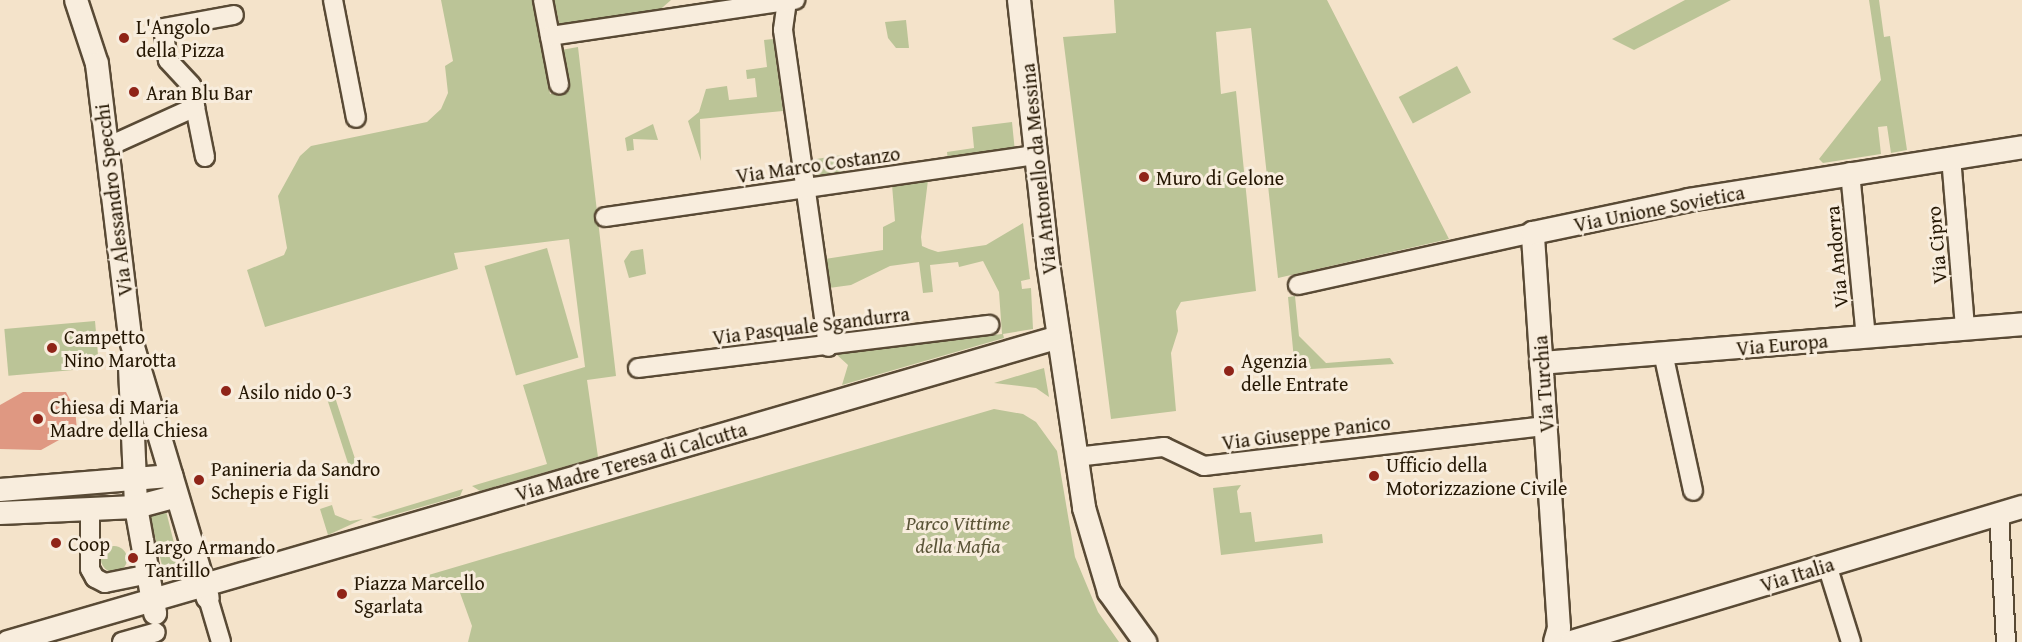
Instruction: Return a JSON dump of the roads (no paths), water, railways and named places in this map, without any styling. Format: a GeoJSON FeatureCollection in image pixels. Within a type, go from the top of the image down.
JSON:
{"type":"FeatureCollection","features":[{"type":"Feature","properties":{"kind":"street","name":"Via Alessandro Specchi"},"geometry":{"type":"LineString","coordinates":[[76,0],[98,64],[130,338],[221,642]]}},
{"type":"Feature","properties":{"kind":"street"},"geometry":{"type":"LineString","coordinates":[[333,0],[356,118]]}},
{"type":"Feature","properties":{"kind":"street"},"geometry":{"type":"LineString","coordinates":[[543,0],[559,84]]}},
{"type":"Feature","properties":{"kind":"street"},"geometry":{"type":"LineString","coordinates":[[550,36],[704,6],[795,0]]}},
{"type":"Feature","properties":{"kind":"street","name":"Via Antonello da Messina"},"geometry":{"type":"LineString","coordinates":[[1019,0],[1059,342],[1076,457],[1096,559],[1109,592],[1140,640]]}},
{"type":"Feature","properties":{"kind":"street"},"geometry":{"type":"LineString","coordinates":[[787,1],[783,30],[828,347]]}},
{"type":"Feature","properties":{"kind":"street"},"geometry":{"type":"LineString","coordinates":[[205,157],[191,85],[168,60],[163,28],[234,15]]}},
{"type":"Feature","properties":{"kind":"street"},"geometry":{"type":"LineString","coordinates":[[107,147],[195,107]]}},
{"type":"Feature","properties":{"kind":"street","name":"Via Unione Sovietica"},"geometry":{"type":"LineString","coordinates":[[1298,285],[1533,233],[1850,172],[2022,147]]}},
{"type":"Feature","properties":{"kind":"street","name":"Via Marco Costanzo"},"geometry":{"type":"LineString","coordinates":[[605,217],[1037,156]]}},
{"type":"Feature","properties":{"kind":"street","name":"Via Cipro"},"geometry":{"type":"LineString","coordinates":[[1951,157],[1965,329]]}},
{"type":"Feature","properties":{"kind":"street","name":"Via Andorra"},"geometry":{"type":"LineString","coordinates":[[1850,172],[1866,337]]}},
{"type":"Feature","properties":{"kind":"street","name":"Via Turchia"},"geometry":{"type":"LineString","coordinates":[[1533,233],[1559,628],[1555,642]]}},
{"type":"Feature","properties":{"kind":"street","name":"Via Europa"},"geometry":{"type":"LineString","coordinates":[[1541,363],[2022,324]]}},
{"type":"Feature","properties":{"kind":"street","name":"Via Pasquale Sgandurra"},"geometry":{"type":"LineString","coordinates":[[638,368],[828,347],[989,325]]}},
{"type":"Feature","properties":{"kind":"street"},"geometry":{"type":"LineString","coordinates":[[130,338],[136,507],[156,621]]}},
{"type":"Feature","properties":{"kind":"street","name":"Via Madre Teresa di Calcutta"},"geometry":{"type":"LineString","coordinates":[[156,621],[206,592],[1059,342]]}},
{"type":"Feature","properties":{"kind":"street"},"geometry":{"type":"LineString","coordinates":[[1663,353],[1693,491]]}},
{"type":"Feature","properties":{"kind":"street","name":"Via Giuseppe Panico"},"geometry":{"type":"LineString","coordinates":[[1076,457],[1164,447],[1203,466],[1545,426]]}},
{"type":"Feature","properties":{"kind":"street"},"geometry":{"type":"LineString","coordinates":[[0,490],[134,480],[174,486]]}},
{"type":"Feature","properties":{"kind":"street"},"geometry":{"type":"LineString","coordinates":[[0,513],[136,507],[174,486]]}},
{"type":"Feature","properties":{"kind":"street","name":"Via Italia"},"geometry":{"type":"LineString","coordinates":[[1572,642],[2022,507]]}},
{"type":"Feature","properties":{"kind":"street"},"geometry":{"type":"LineString","coordinates":[[90,510],[90,569],[95,578],[105,583],[149,574]]}},
{"type":"Feature","properties":{"kind":"street"},"geometry":{"type":"LineString","coordinates":[[1999,513],[2006,642]]}},
{"type":"Feature","properties":{"kind":"street"},"geometry":{"type":"LineString","coordinates":[[1827,565],[1851,642]]}},
{"type":"Feature","properties":{"kind":"street"},"geometry":{"type":"LineString","coordinates":[[8,642],[156,621]]}},
{"type":"Feature","properties":{"kind":"street"},"geometry":{"type":"LineString","coordinates":[[53,642],[156,621]]}},
{"type":"Feature","properties":{"kind":"street"},"geometry":{"type":"LineString","coordinates":[[122,642],[156,621]]}},
{"type":"Feature","properties":{"kind":"place","name":"L'Angolo della Pizza"},"geometry":{"type":"Point","coordinates":[124,38]}},
{"type":"Feature","properties":{"kind":"place","name":"Aran Blu Bar"},"geometry":{"type":"Point","coordinates":[134,92]}},
{"type":"Feature","properties":{"kind":"place","name":"Muro di Gelone"},"geometry":{"type":"Point","coordinates":[1144,177]}},
{"type":"Feature","properties":{"kind":"place","name":"Campetto Nino Marotta"},"geometry":{"type":"Point","coordinates":[52,348]}},
{"type":"Feature","properties":{"kind":"place","name":"Agenzia delle Entrate"},"geometry":{"type":"Point","coordinates":[1229,371]}},
{"type":"Feature","properties":{"kind":"place","name":"Asilo nido 0-3"},"geometry":{"type":"Point","coordinates":[226,391]}},
{"type":"Feature","properties":{"kind":"place","name":"Chiesa di Maria Madre della Chiesa"},"geometry":{"type":"Point","coordinates":[38,419]}},
{"type":"Feature","properties":{"kind":"place","name":"Ufficio della Motorizzazione Civile"},"geometry":{"type":"Point","coordinates":[1374,476]}},
{"type":"Feature","properties":{"kind":"place","name":"Panineria da Sandro Schepis e Figli"},"geometry":{"type":"Point","coordinates":[199,480]}},
{"type":"Feature","properties":{"kind":"place","name":"Coop"},"geometry":{"type":"Point","coordinates":[56,543]}},
{"type":"Feature","properties":{"kind":"place","name":"Largo Armando Tantillo"},"geometry":{"type":"Point","coordinates":[133,558]}},
{"type":"Feature","properties":{"kind":"place","name":"Piazza Marcello Sgarlata"},"geometry":{"type":"Point","coordinates":[342,594]}},
{"type":"Feature","properties":{"kind":"park label","name":"Parco Vittime della Mafia"},"geometry":{"type":"Point","coordinates":[958,534]}}]}
